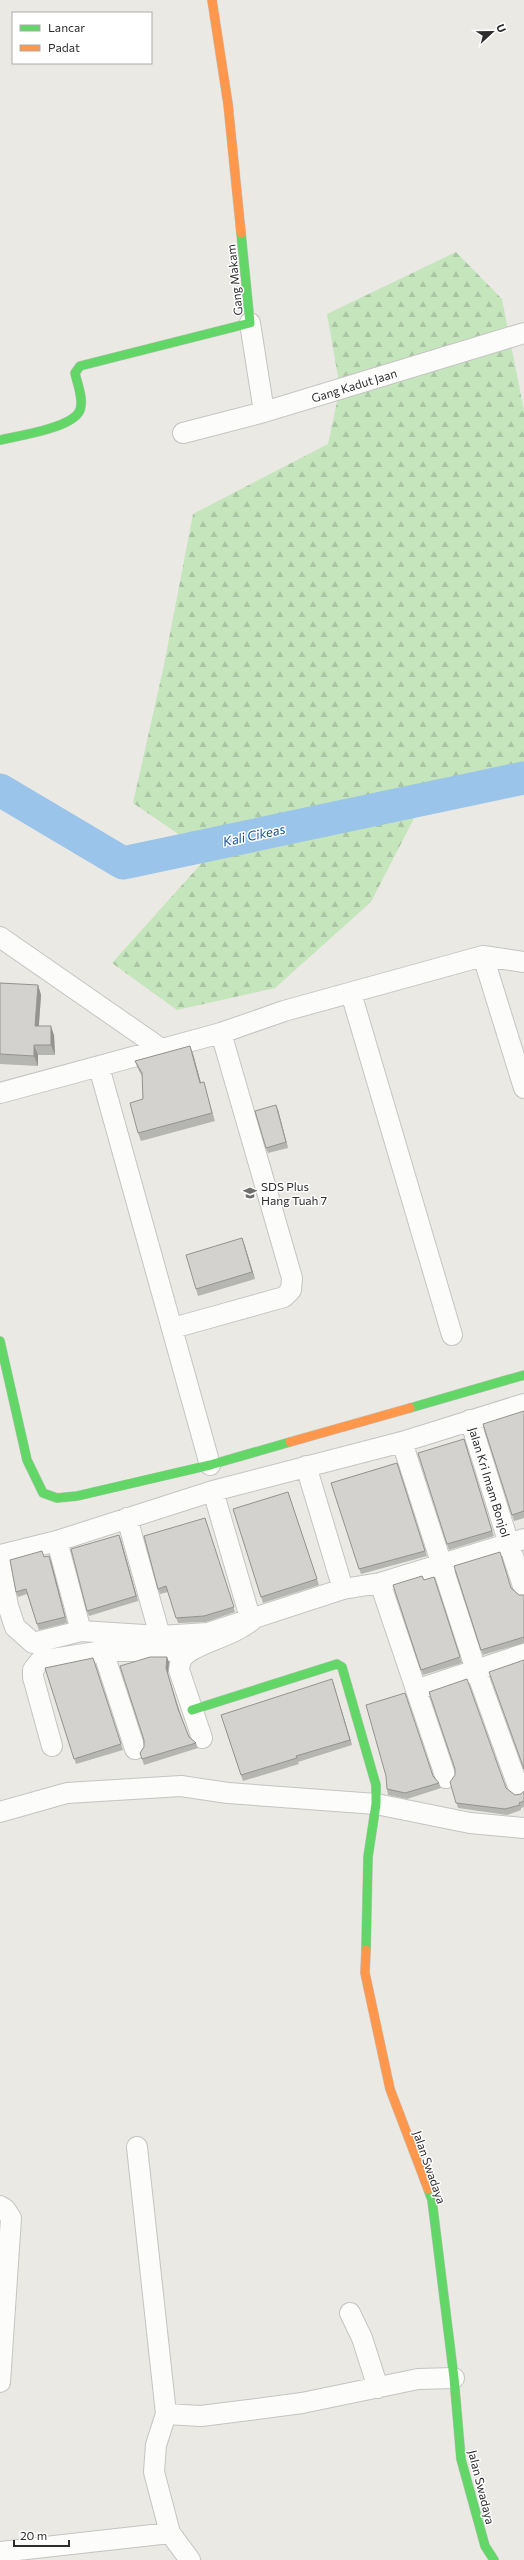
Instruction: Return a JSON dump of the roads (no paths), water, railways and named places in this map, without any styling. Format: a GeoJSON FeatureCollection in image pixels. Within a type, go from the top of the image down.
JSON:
{"type":"FeatureCollection","features":[{"type":"Feature","properties":{"kind":"street","name":"Gang Makam"},"geometry":{"type":"LineString","coordinates":[[0,440],[68,421],[78,413],[80,404],[75,373],[80,366],[250,324],[228,104],[212,0]]}},
{"type":"Feature","properties":{"kind":"street"},"geometry":{"type":"LineString","coordinates":[[250,324],[264,412]]}},
{"type":"Feature","properties":{"kind":"street","name":"Gang Kadut Jaan"},"geometry":{"type":"LineString","coordinates":[[183,433],[264,412],[524,334]]}},
{"type":"Feature","properties":{"kind":"street"},"geometry":{"type":"LineString","coordinates":[[0,937],[160,1048]]}},
{"type":"Feature","properties":{"kind":"street"},"geometry":{"type":"LineString","coordinates":[[483,956],[524,1088]]}},
{"type":"Feature","properties":{"kind":"street"},"geometry":{"type":"LineString","coordinates":[[0,1093],[99,1067],[160,1048],[221,1033],[284,1011],[483,956],[524,962]]}},
{"type":"Feature","properties":{"kind":"street"},"geometry":{"type":"LineString","coordinates":[[351,993],[452,1335]]}},
{"type":"Feature","properties":{"kind":"street"},"geometry":{"type":"LineString","coordinates":[[172,1328],[284,1297],[291,1290],[292,1278],[221,1033]]}},
{"type":"Feature","properties":{"kind":"street"},"geometry":{"type":"LineString","coordinates":[[99,1067],[210,1465]]}},
{"type":"Feature","properties":{"kind":"street"},"geometry":{"type":"LineString","coordinates":[[0,1341],[27,1460],[44,1493],[57,1498],[77,1496],[210,1465],[524,1375]]}},
{"type":"Feature","properties":{"kind":"street"},"geometry":{"type":"LineString","coordinates":[[0,1555],[57,1541],[213,1491],[402,1442],[524,1404]]}},
{"type":"Feature","properties":{"kind":"street","name":"Jalan Kri Imam Bonjol"},"geometry":{"type":"LineString","coordinates":[[470,1420],[516,1546],[524,1589]]}},
{"type":"Feature","properties":{"kind":"street"},"geometry":{"type":"LineString","coordinates":[[402,1442],[476,1670],[518,1789]]}},
{"type":"Feature","properties":{"kind":"street"},"geometry":{"type":"LineString","coordinates":[[306,1466],[343,1589]]}},
{"type":"Feature","properties":{"kind":"street"},"geometry":{"type":"LineString","coordinates":[[213,1491],[251,1620]]}},
{"type":"Feature","properties":{"kind":"street"},"geometry":{"type":"LineString","coordinates":[[127,1518],[160,1636]]}},
{"type":"Feature","properties":{"kind":"street"},"geometry":{"type":"LineString","coordinates":[[57,1541],[81,1631]]}},
{"type":"Feature","properties":{"kind":"street"},"geometry":{"type":"LineString","coordinates":[[0,1562],[4,1607],[15,1627],[33,1643],[81,1631],[160,1636],[208,1633],[343,1589],[380,1583],[516,1546]]}},
{"type":"Feature","properties":{"kind":"street"},"geometry":{"type":"LineString","coordinates":[[380,1583],[446,1778]]}},
{"type":"Feature","properties":{"kind":"street"},"geometry":{"type":"LineString","coordinates":[[202,1738],[179,1670],[183,1656],[189,1651],[241,1630],[251,1620]]}},
{"type":"Feature","properties":{"kind":"street"},"geometry":{"type":"LineString","coordinates":[[52,1746],[33,1676],[36,1664],[47,1658],[103,1651],[189,1651]]}},
{"type":"Feature","properties":{"kind":"street"},"geometry":{"type":"LineString","coordinates":[[103,1651],[135,1749]]}},
{"type":"Feature","properties":{"kind":"street"},"geometry":{"type":"LineString","coordinates":[[416,1690],[524,1654]]}},
{"type":"Feature","properties":{"kind":"street","name":"Jalan Swadaya"},"geometry":{"type":"LineString","coordinates":[[192,1710],[337,1664],[342,1667],[376,1785],[376,1804],[368,1857],[365,1973],[390,2089],[432,2200],[454,2378],[461,2459],[485,2546],[494,2560]]}},
{"type":"Feature","properties":{"kind":"street"},"geometry":{"type":"LineString","coordinates":[[0,1812],[67,1793],[181,1786],[228,1793],[376,1804],[470,1823],[524,1828]]}},
{"type":"Feature","properties":{"kind":"street"},"geometry":{"type":"LineString","coordinates":[[137,2147],[166,2414],[156,2445],[154,2472],[170,2533],[190,2560]]}},
{"type":"Feature","properties":{"kind":"street"},"geometry":{"type":"LineString","coordinates":[[0,2206],[5,2209],[11,2218],[0,2382]]}},
{"type":"Feature","properties":{"kind":"street"},"geometry":{"type":"LineString","coordinates":[[350,2313],[362,2338],[378,2388]]}},
{"type":"Feature","properties":{"kind":"street"},"geometry":{"type":"LineString","coordinates":[[166,2414],[201,2416],[249,2410],[302,2403],[418,2379],[454,2378]]}},
{"type":"Feature","properties":{"kind":"street"},"geometry":{"type":"LineString","coordinates":[[0,2552],[24,2554],[170,2533]]}},
{"type":"Feature","properties":{"kind":"waterway","name":"Kali Cikeas"},"geometry":{"type":"LineString","coordinates":[[0,790],[123,863],[524,778]]}},
{"type":"Feature","properties":{"kind":"place","name":"SDS Plus Hang Tuah 7"},"geometry":{"type":"Point","coordinates":[250,1193]}}]}
